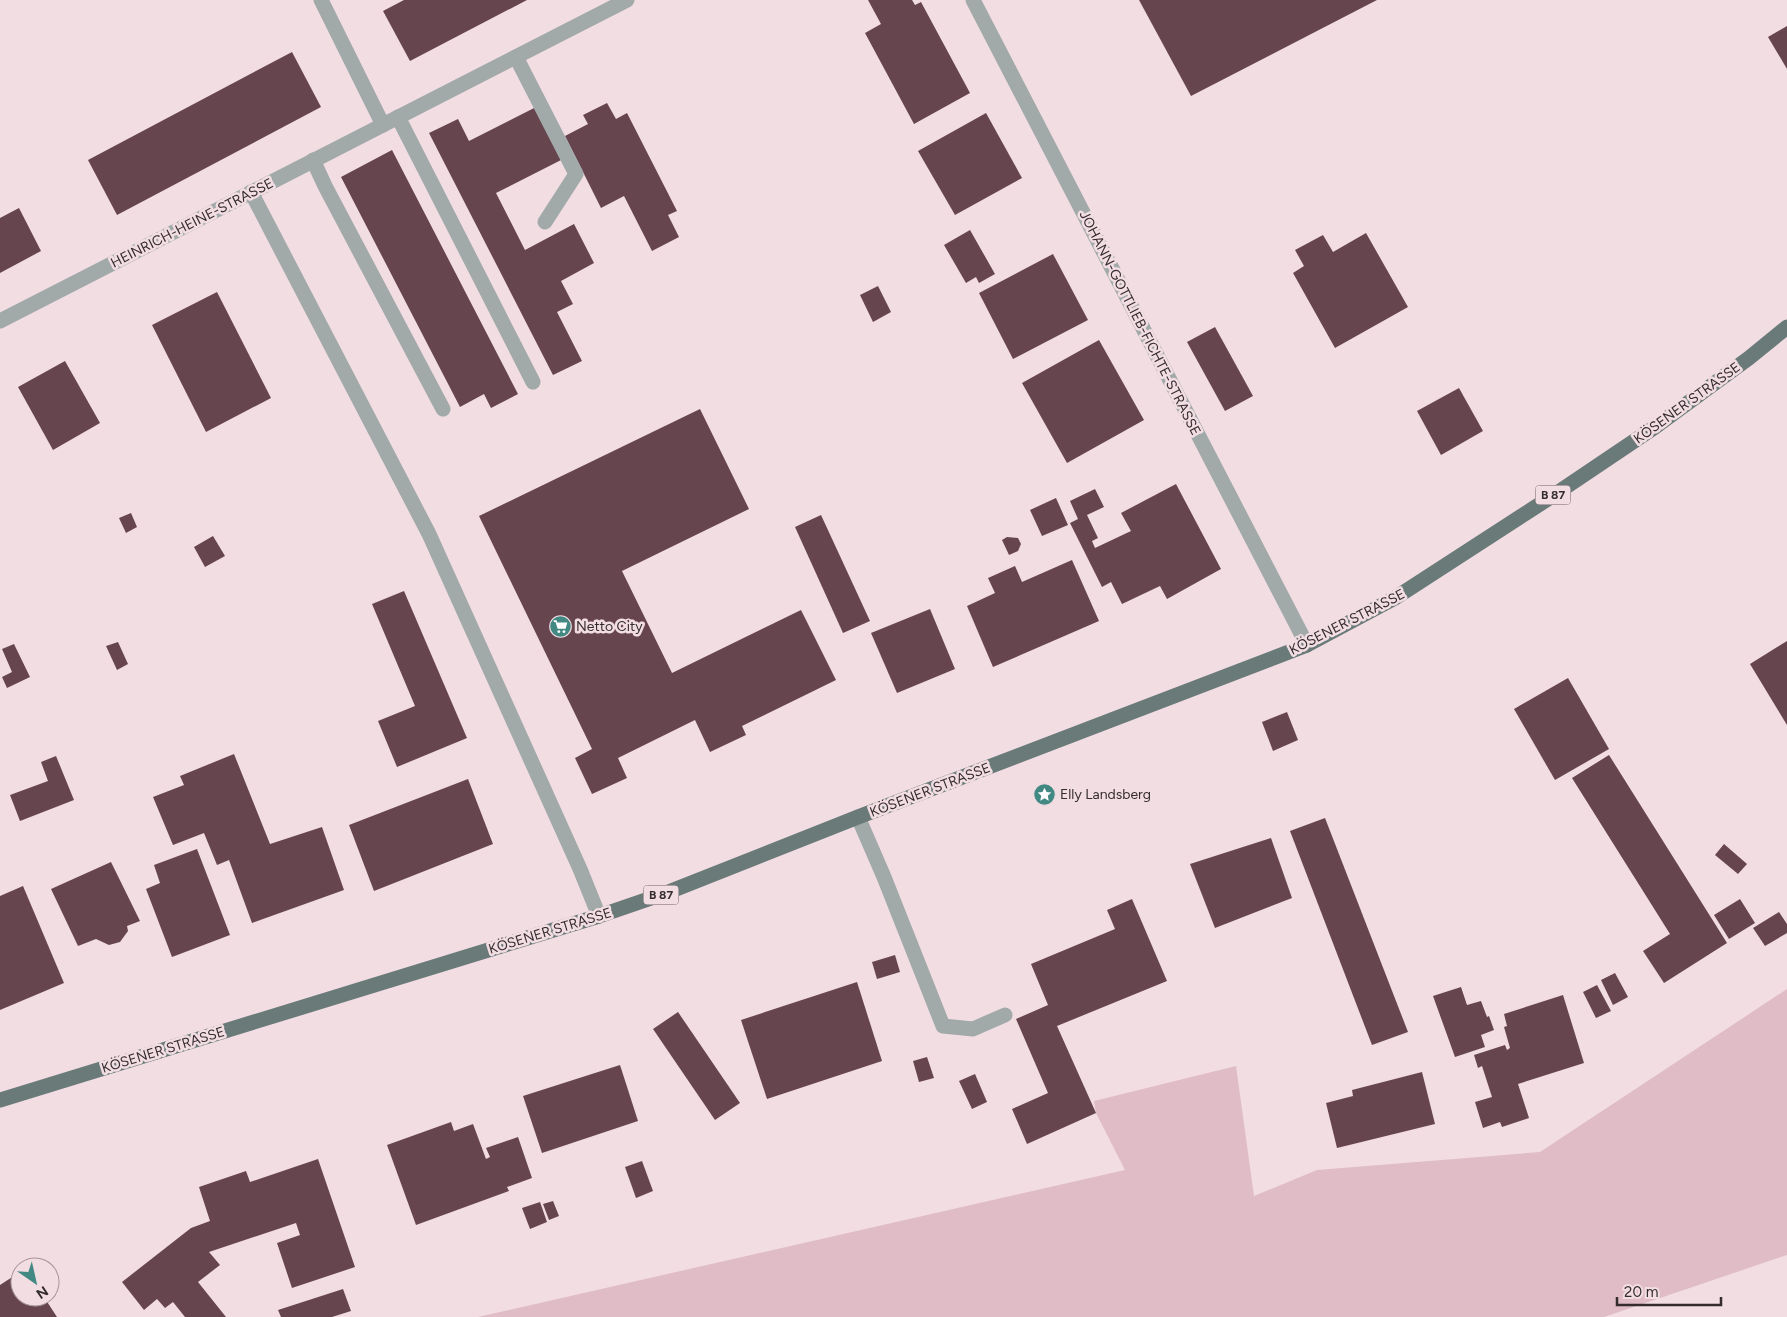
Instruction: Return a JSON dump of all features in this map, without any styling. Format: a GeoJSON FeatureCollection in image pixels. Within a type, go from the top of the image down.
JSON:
{"type":"FeatureCollection","features":[{"type":"Feature","properties":{"kind":"main road","name":"KÖSENER STRASSE"},"geometry":{"type":"LineString","coordinates":[[0,1100],[599,916],[666,893],[858,817],[1308,645],[1438,572],[1655,427],[1749,358],[1787,327]]}},
{"type":"Feature","properties":{"kind":"street"},"geometry":{"type":"LineString","coordinates":[[321,0],[383,125]]}},
{"type":"Feature","properties":{"kind":"street","name":"HEINRICH-HEINE-STRASSE"},"geometry":{"type":"LineString","coordinates":[[0,321],[627,0]]}},
{"type":"Feature","properties":{"kind":"street","name":"JOHANN-GOTTLIEB-FICHTE-STRASSE"},"geometry":{"type":"LineString","coordinates":[[973,0],[1308,645]]}},
{"type":"Feature","properties":{"kind":"street"},"geometry":{"type":"LineString","coordinates":[[516,57],[576,174],[545,222]]}},
{"type":"Feature","properties":{"kind":"street"},"geometry":{"type":"LineString","coordinates":[[398,117],[533,382]]}},
{"type":"Feature","properties":{"kind":"street"},"geometry":{"type":"LineString","coordinates":[[313,160],[443,409]]}},
{"type":"Feature","properties":{"kind":"street"},"geometry":{"type":"LineString","coordinates":[[251,192],[429,534],[580,869],[599,916]]}},
{"type":"Feature","properties":{"kind":"street"},"geometry":{"type":"LineString","coordinates":[[858,817],[943,1026],[973,1029],[1006,1015]]}},
{"type":"Feature","properties":{"kind":"shaded area"},"geometry":{"type":"Polygon","coordinates":[[[1787,989],[1787,1255],[1604,1317],[478,1317],[1125,1170],[1096,1113],[1094,1101],[1236,1066],[1254,1196],[1317,1170],[1540,1152],[1787,989]]]}},
{"type":"Feature","properties":{"kind":"building"},"geometry":{"type":"Polygon","coordinates":[[[404,0],[527,0],[410,61],[383,11],[404,0]]]}},
{"type":"Feature","properties":{"kind":"building"},"geometry":{"type":"Polygon","coordinates":[[[868,0],[912,0],[915,5],[921,2],[970,93],[914,124],[865,33],[881,24],[868,0]]]}},
{"type":"Feature","properties":{"kind":"building"},"geometry":{"type":"Polygon","coordinates":[[[1139,0],[1377,0],[1191,96],[1139,0]]]}},
{"type":"Feature","properties":{"kind":"building"},"geometry":{"type":"Polygon","coordinates":[[[1787,26],[1787,69],[1768,37],[1787,26]]]}},
{"type":"Feature","properties":{"kind":"building"},"geometry":{"type":"Polygon","coordinates":[[[292,52],[321,107],[117,215],[88,160],[292,52]]]}},
{"type":"Feature","properties":{"kind":"building"},"geometry":{"type":"Polygon","coordinates":[[[607,103],[616,119],[627,113],[677,211],[668,215],[679,237],[652,251],[624,196],[601,208],[565,136],[588,124],[583,115],[607,103]]]}},
{"type":"Feature","properties":{"kind":"building"},"geometry":{"type":"Polygon","coordinates":[[[538,106],[565,158],[496,193],[525,250],[574,224],[594,263],[561,281],[573,304],[557,312],[582,361],[553,375],[429,133],[458,119],[469,141],[538,106]]]}},
{"type":"Feature","properties":{"kind":"building"},"geometry":{"type":"Polygon","coordinates":[[[986,113],[1022,178],[955,215],[918,151],[986,113]]]}},
{"type":"Feature","properties":{"kind":"building"},"geometry":{"type":"Polygon","coordinates":[[[392,150],[518,394],[491,408],[484,394],[460,407],[341,177],[392,150]]]}},
{"type":"Feature","properties":{"kind":"building"},"geometry":{"type":"Polygon","coordinates":[[[19,208],[41,251],[0,273],[0,218],[19,208]]]}},
{"type":"Feature","properties":{"kind":"building"},"geometry":{"type":"Polygon","coordinates":[[[970,230],[995,274],[979,283],[976,277],[966,283],[944,245],[970,230]]]}},
{"type":"Feature","properties":{"kind":"building"},"geometry":{"type":"Polygon","coordinates":[[[1366,233],[1408,307],[1335,348],[1293,273],[1304,266],[1295,250],[1323,235],[1333,252],[1366,233]]]}},
{"type":"Feature","properties":{"kind":"building"},"geometry":{"type":"Polygon","coordinates":[[[1053,254],[1088,320],[1013,359],[979,293],[1053,254]]]}},
{"type":"Feature","properties":{"kind":"building"},"geometry":{"type":"Polygon","coordinates":[[[878,286],[891,312],[873,322],[860,295],[878,286]]]}},
{"type":"Feature","properties":{"kind":"building"},"geometry":{"type":"Polygon","coordinates":[[[217,292],[271,398],[206,432],[152,325],[217,292]]]}},
{"type":"Feature","properties":{"kind":"building"},"geometry":{"type":"Polygon","coordinates":[[[1215,327],[1253,396],[1225,411],[1187,342],[1215,327]]]}},
{"type":"Feature","properties":{"kind":"building"},"geometry":{"type":"Polygon","coordinates":[[[1099,340],[1144,420],[1067,463],[1022,383],[1099,340]]]}},
{"type":"Feature","properties":{"kind":"building"},"geometry":{"type":"Polygon","coordinates":[[[65,361],[100,423],[53,450],[18,387],[65,361]]]}},
{"type":"Feature","properties":{"kind":"building"},"geometry":{"type":"Polygon","coordinates":[[[1459,388],[1483,431],[1441,455],[1417,411],[1459,388]]]}},
{"type":"Feature","properties":{"kind":"building"},"geometry":{"type":"Polygon","coordinates":[[[700,409],[749,509],[622,571],[672,673],[801,610],[836,680],[742,726],[746,735],[710,752],[695,720],[618,758],[627,778],[592,794],[575,758],[592,749],[479,516],[700,409]]]}},
{"type":"Feature","properties":{"kind":"building"},"geometry":{"type":"Polygon","coordinates":[[[1176,484],[1221,569],[1167,599],[1160,586],[1122,604],[1111,582],[1102,587],[1070,523],[1078,519],[1070,501],[1095,489],[1104,507],[1087,515],[1098,538],[1092,541],[1095,548],[1131,531],[1121,513],[1176,484]]]}},
{"type":"Feature","properties":{"kind":"building"},"geometry":{"type":"Polygon","coordinates":[[[1056,498],[1068,525],[1042,536],[1030,510],[1056,498]]]}},
{"type":"Feature","properties":{"kind":"building"},"geometry":{"type":"Polygon","coordinates":[[[131,513],[137,527],[126,533],[119,518],[131,513]]]}},
{"type":"Feature","properties":{"kind":"building"},"geometry":{"type":"Polygon","coordinates":[[[821,515],[870,621],[843,633],[795,527],[821,515]]]}},
{"type":"Feature","properties":{"kind":"building"},"geometry":{"type":"Polygon","coordinates":[[[213,536],[225,556],[205,567],[194,547],[213,536]]]}},
{"type":"Feature","properties":{"kind":"building"},"geometry":{"type":"Polygon","coordinates":[[[1007,537],[1018,538],[1021,544],[1018,551],[1009,555],[1002,540],[1007,537]]]}},
{"type":"Feature","properties":{"kind":"building"},"geometry":{"type":"Polygon","coordinates":[[[1072,560],[1099,621],[993,667],[967,606],[995,593],[988,578],[1015,566],[1022,582],[1072,560]]]}},
{"type":"Feature","properties":{"kind":"building"},"geometry":{"type":"Polygon","coordinates":[[[404,591],[467,738],[397,767],[378,721],[415,706],[372,604],[404,591]]]}},
{"type":"Feature","properties":{"kind":"building"},"geometry":{"type":"Polygon","coordinates":[[[930,609],[955,669],[897,693],[871,633],[930,609]]]}},
{"type":"Feature","properties":{"kind":"building"},"geometry":{"type":"Polygon","coordinates":[[[1787,641],[1787,725],[1750,664],[1787,641]]]}},
{"type":"Feature","properties":{"kind":"building"},"geometry":{"type":"Polygon","coordinates":[[[118,642],[128,664],[117,670],[106,646],[118,642]]]}},
{"type":"Feature","properties":{"kind":"building"},"geometry":{"type":"Polygon","coordinates":[[[14,644],[30,677],[7,688],[2,677],[12,672],[2,649],[14,644]]]}},
{"type":"Feature","properties":{"kind":"building"},"geometry":{"type":"Polygon","coordinates":[[[1568,678],[1609,749],[1555,780],[1514,709],[1568,678]]]}},
{"type":"Feature","properties":{"kind":"building"},"geometry":{"type":"Polygon","coordinates":[[[1287,712],[1298,740],[1273,751],[1262,722],[1287,712]]]}},
{"type":"Feature","properties":{"kind":"building"},"geometry":{"type":"Polygon","coordinates":[[[234,754],[270,844],[322,827],[344,890],[252,923],[229,860],[217,865],[204,833],[173,845],[153,797],[184,785],[180,776],[234,754]]]}},
{"type":"Feature","properties":{"kind":"building"},"geometry":{"type":"Polygon","coordinates":[[[1609,755],[1727,943],[1664,983],[1643,951],[1670,934],[1572,778],[1609,755]]]}},
{"type":"Feature","properties":{"kind":"building"},"geometry":{"type":"Polygon","coordinates":[[[56,756],[74,800],[20,821],[10,795],[48,781],[41,762],[56,756]]]}},
{"type":"Feature","properties":{"kind":"building"},"geometry":{"type":"Polygon","coordinates":[[[468,779],[493,844],[374,891],[349,825],[468,779]]]}},
{"type":"Feature","properties":{"kind":"building"},"geometry":{"type":"Polygon","coordinates":[[[1325,818],[1408,1032],[1372,1045],[1290,831],[1325,818]]]}},
{"type":"Feature","properties":{"kind":"building"},"geometry":{"type":"Polygon","coordinates":[[[1271,838],[1292,898],[1215,928],[1190,864],[1271,838]]]}},
{"type":"Feature","properties":{"kind":"building"},"geometry":{"type":"Polygon","coordinates":[[[1724,844],[1747,864],[1738,874],[1715,855],[1724,844]]]}},
{"type":"Feature","properties":{"kind":"building"},"geometry":{"type":"Polygon","coordinates":[[[197,849],[230,935],[172,957],[146,889],[160,883],[154,865],[197,849]]]}},
{"type":"Feature","properties":{"kind":"building"},"geometry":{"type":"Polygon","coordinates":[[[111,862],[140,921],[127,926],[128,931],[120,942],[109,945],[96,939],[78,946],[51,889],[111,862]]]}},
{"type":"Feature","properties":{"kind":"building"},"geometry":{"type":"Polygon","coordinates":[[[23,886],[64,983],[0,1010],[0,896],[23,886]]]}},
{"type":"Feature","properties":{"kind":"building"},"geometry":{"type":"Polygon","coordinates":[[[1132,899],[1167,981],[1057,1026],[1096,1113],[1027,1144],[1012,1109],[1048,1093],[1016,1019],[1048,1005],[1031,964],[1115,929],[1107,910],[1132,899]]]}},
{"type":"Feature","properties":{"kind":"building"},"geometry":{"type":"Polygon","coordinates":[[[1740,899],[1755,923],[1729,939],[1714,915],[1740,899]]]}},
{"type":"Feature","properties":{"kind":"building"},"geometry":{"type":"Polygon","coordinates":[[[1779,912],[1787,924],[1787,933],[1765,946],[1753,928],[1779,912]]]}},
{"type":"Feature","properties":{"kind":"building"},"geometry":{"type":"Polygon","coordinates":[[[895,955],[900,972],[877,979],[872,962],[895,955]]]}},
{"type":"Feature","properties":{"kind":"building"},"geometry":{"type":"Polygon","coordinates":[[[1615,973],[1628,997],[1613,1005],[1601,980],[1615,973]]]}},
{"type":"Feature","properties":{"kind":"building"},"geometry":{"type":"Polygon","coordinates":[[[857,982],[882,1061],[767,1099],[741,1020],[857,982]]]}},
{"type":"Feature","properties":{"kind":"building"},"geometry":{"type":"Polygon","coordinates":[[[1597,985],[1611,1011],[1596,1018],[1583,992],[1597,985]]]}},
{"type":"Feature","properties":{"kind":"building"},"geometry":{"type":"Polygon","coordinates":[[[1461,987],[1467,1005],[1481,1001],[1494,1030],[1481,1035],[1485,1047],[1455,1057],[1433,996],[1461,987]]]}},
{"type":"Feature","properties":{"kind":"building"},"geometry":{"type":"Polygon","coordinates":[[[1563,995],[1584,1063],[1518,1084],[1529,1118],[1502,1127],[1500,1122],[1483,1128],[1475,1102],[1492,1097],[1482,1066],[1478,1068],[1474,1055],[1505,1045],[1507,1050],[1510,1048],[1504,1027],[1507,1026],[1504,1014],[1563,995]]]}},
{"type":"Feature","properties":{"kind":"building"},"geometry":{"type":"Polygon","coordinates":[[[678,1012],[740,1103],[715,1120],[653,1029],[678,1012]]]}},
{"type":"Feature","properties":{"kind":"building"},"geometry":{"type":"Polygon","coordinates":[[[927,1057],[934,1078],[919,1082],[913,1061],[927,1057]]]}},
{"type":"Feature","properties":{"kind":"building"},"geometry":{"type":"Polygon","coordinates":[[[620,1065],[638,1121],[542,1153],[523,1096],[620,1065]]]}},
{"type":"Feature","properties":{"kind":"building"},"geometry":{"type":"Polygon","coordinates":[[[1422,1072],[1435,1124],[1337,1148],[1326,1103],[1353,1096],[1352,1090],[1422,1072]]]}},
{"type":"Feature","properties":{"kind":"building"},"geometry":{"type":"Polygon","coordinates":[[[975,1074],[987,1102],[972,1109],[959,1081],[975,1074]]]}},
{"type":"Feature","properties":{"kind":"building"},"geometry":{"type":"Polygon","coordinates":[[[451,1122],[454,1131],[473,1124],[486,1159],[490,1157],[486,1148],[518,1137],[532,1178],[507,1187],[509,1191],[416,1225],[387,1145],[451,1122]]]}},
{"type":"Feature","properties":{"kind":"building"},"geometry":{"type":"Polygon","coordinates":[[[318,1159],[355,1267],[292,1288],[277,1243],[300,1235],[296,1223],[209,1252],[220,1265],[198,1282],[226,1317],[185,1317],[173,1302],[165,1308],[157,1299],[144,1310],[122,1282],[191,1228],[210,1221],[199,1187],[246,1171],[250,1182],[318,1159]]]}},
{"type":"Feature","properties":{"kind":"building"},"geometry":{"type":"Polygon","coordinates":[[[642,1161],[653,1191],[636,1198],[625,1167],[642,1161]]]}},
{"type":"Feature","properties":{"kind":"building"},"geometry":{"type":"Polygon","coordinates":[[[553,1201],[559,1216],[549,1220],[543,1204],[553,1201]]]}},
{"type":"Feature","properties":{"kind":"building"},"geometry":{"type":"Polygon","coordinates":[[[540,1202],[547,1222],[530,1229],[522,1208],[540,1202]]]}},
{"type":"Feature","properties":{"kind":"building"},"geometry":{"type":"Polygon","coordinates":[[[10,1278],[10,1307],[50,1307],[57,1317],[0,1317],[0,1285],[10,1278]]]}},
{"type":"Feature","properties":{"kind":"building"},"geometry":{"type":"Polygon","coordinates":[[[343,1289],[351,1311],[332,1317],[281,1317],[278,1310],[343,1289]]]}},
{"type":"Feature","properties":{"kind":"place","name":"Netto City"},"geometry":{"type":"Point","coordinates":[560,626]}},
{"type":"Feature","properties":{"kind":"place","name":"Elly Landsberg"},"geometry":{"type":"Point","coordinates":[1044,794]}}]}
